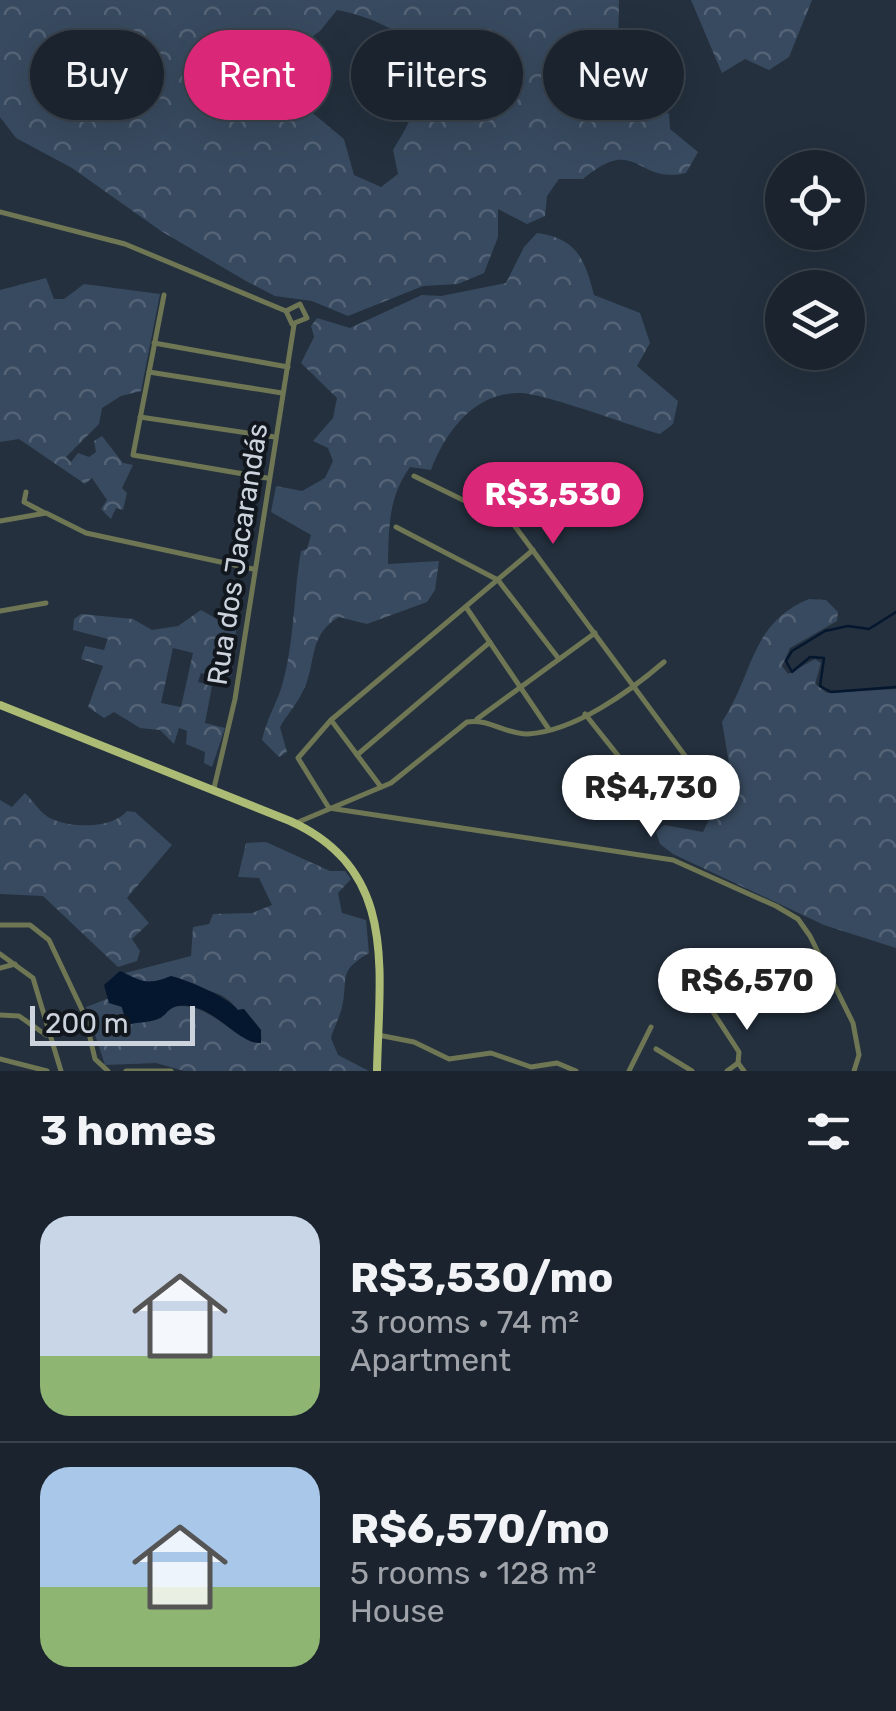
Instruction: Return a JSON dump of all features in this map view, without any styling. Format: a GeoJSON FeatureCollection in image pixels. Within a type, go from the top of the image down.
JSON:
{"type":"FeatureCollection","features":[{"type":"Feature","properties":{"kind":"main road"},"geometry":{"type":"LineString","coordinates":[[0,705],[296,823],[348,858],[366,890],[377,933],[377,1071]]}},
{"type":"Feature","properties":{"kind":"street"},"geometry":{"type":"LineString","coordinates":[[0,212],[124,244],[286,311]]}},
{"type":"Feature","properties":{"kind":"street"},"geometry":{"type":"LineString","coordinates":[[164,295],[132,455],[267,478]]}},
{"type":"Feature","properties":{"kind":"street"},"geometry":{"type":"LineString","coordinates":[[295,303],[306,308],[306,321],[294,325],[286,318],[286,311],[295,303]]}},
{"type":"Feature","properties":{"kind":"street","name":"Rua dos Jacarandás"},"geometry":{"type":"LineString","coordinates":[[214,788],[235,699],[294,325]]}},
{"type":"Feature","properties":{"kind":"street"},"geometry":{"type":"LineString","coordinates":[[154,343],[288,367]]}},
{"type":"Feature","properties":{"kind":"street"},"geometry":{"type":"LineString","coordinates":[[148,372],[282,393]]}},
{"type":"Feature","properties":{"kind":"street"},"geometry":{"type":"LineString","coordinates":[[140,417],[274,437]]}},
{"type":"Feature","properties":{"kind":"street"},"geometry":{"type":"LineString","coordinates":[[414,476],[514,525],[700,776],[659,807],[586,714]]}},
{"type":"Feature","properties":{"kind":"street"},"geometry":{"type":"LineString","coordinates":[[26,492],[24,502],[86,533],[254,569]]}},
{"type":"Feature","properties":{"kind":"street"},"geometry":{"type":"LineString","coordinates":[[0,520],[46,513]]}},
{"type":"Feature","properties":{"kind":"street"},"geometry":{"type":"LineString","coordinates":[[396,527],[498,580],[558,660]]}},
{"type":"Feature","properties":{"kind":"street"},"geometry":{"type":"LineString","coordinates":[[533,550],[331,720],[298,758],[329,808],[673,860],[776,906],[798,919],[810,936],[853,1023],[859,1055],[854,1071]]}},
{"type":"Feature","properties":{"kind":"street"},"geometry":{"type":"LineString","coordinates":[[0,610],[46,603]]}},
{"type":"Feature","properties":{"kind":"street"},"geometry":{"type":"LineString","coordinates":[[465,606],[548,728]]}},
{"type":"Feature","properties":{"kind":"street"},"geometry":{"type":"LineString","coordinates":[[296,823],[381,788],[595,633]]}},
{"type":"Feature","properties":{"kind":"street"},"geometry":{"type":"LineString","coordinates":[[356,755],[490,642]]}},
{"type":"Feature","properties":{"kind":"street"},"geometry":{"type":"LineString","coordinates":[[475,720],[527,734],[548,728],[586,714],[636,686],[664,662]]}},
{"type":"Feature","properties":{"kind":"street"},"geometry":{"type":"LineString","coordinates":[[331,720],[381,788]]}},
{"type":"Feature","properties":{"kind":"street"},"geometry":{"type":"LineString","coordinates":[[0,925],[30,925],[50,940],[85,1016],[96,1059],[108,1071]]}},
{"type":"Feature","properties":{"kind":"street"},"geometry":{"type":"LineString","coordinates":[[0,954],[33,978],[61,1071]]}},
{"type":"Feature","properties":{"kind":"street"},"geometry":{"type":"LineString","coordinates":[[0,968],[14,964]]}},
{"type":"Feature","properties":{"kind":"street"},"geometry":{"type":"LineString","coordinates":[[713,1012],[739,1052],[738,1063],[744,1071]]}},
{"type":"Feature","properties":{"kind":"street"},"geometry":{"type":"LineString","coordinates":[[0,1015],[19,1016],[48,1037]]}},
{"type":"Feature","properties":{"kind":"street"},"geometry":{"type":"LineString","coordinates":[[629,1071],[650,1027]]}},
{"type":"Feature","properties":{"kind":"street"},"geometry":{"type":"LineString","coordinates":[[378,1035],[421,1044],[449,1059],[491,1053],[524,1065],[557,1063],[576,1071]]}},
{"type":"Feature","properties":{"kind":"street"},"geometry":{"type":"LineString","coordinates":[[656,1048],[692,1071]]}},
{"type":"Feature","properties":{"kind":"street"},"geometry":{"type":"LineString","coordinates":[[0,1059],[48,1071]]}},
{"type":"Feature","properties":{"kind":"street"},"geometry":{"type":"LineString","coordinates":[[727,1071],[738,1063]]}},
{"type":"Feature","properties":{"kind":"street"},"geometry":{"type":"LineString","coordinates":[[126,1071],[171,1071]]}},
{"type":"Feature","properties":{"kind":"green space"},"geometry":{"type":"Polygon","coordinates":[[[0,0],[619,0],[618,30],[543,30],[543,120],[669,120],[670,129],[698,152],[686,173],[656,173],[636,163],[615,160],[583,179],[559,179],[547,196],[545,216],[527,224],[498,209],[498,237],[484,273],[458,284],[423,286],[348,316],[312,301],[275,296],[246,281],[161,231],[72,168],[16,138],[0,117],[0,0]]]}},
{"type":"Feature","properties":{"kind":"green space"},"geometry":{"type":"Polygon","coordinates":[[[691,0],[812,0],[789,57],[769,70],[745,59],[722,73],[691,0]]]}},
{"type":"Feature","properties":{"kind":"green space"},"geometry":{"type":"Polygon","coordinates":[[[537,233],[562,240],[577,253],[594,295],[640,313],[650,343],[637,366],[678,401],[673,424],[660,434],[566,403],[518,393],[487,400],[474,408],[453,429],[431,470],[410,467],[394,502],[388,564],[439,561],[435,590],[427,602],[367,624],[339,617],[329,625],[317,642],[302,693],[280,727],[287,752],[279,757],[262,740],[286,672],[301,551],[307,549],[311,535],[271,512],[276,486],[302,491],[325,478],[333,461],[328,448],[313,441],[333,418],[337,398],[301,363],[314,337],[311,326],[317,318],[350,328],[422,295],[441,296],[506,283],[524,247],[537,233]]]}},
{"type":"Feature","properties":{"kind":"green space"},"geometry":{"type":"Polygon","coordinates":[[[46,278],[54,299],[64,299],[84,284],[160,294],[141,391],[121,396],[102,408],[99,424],[66,457],[71,462],[78,453],[89,457],[96,452],[94,441],[102,436],[123,463],[133,465],[122,488],[127,493],[123,510],[116,508],[111,519],[101,509],[107,500],[92,478],[85,484],[19,439],[0,442],[0,290],[46,278]]]}},
{"type":"Feature","properties":{"kind":"green space"},"geometry":{"type":"Polygon","coordinates":[[[809,599],[826,600],[838,612],[837,621],[790,648],[782,666],[788,674],[815,659],[821,663],[815,684],[827,693],[896,689],[896,948],[824,925],[673,854],[660,844],[656,832],[664,825],[703,832],[731,775],[722,722],[764,636],[790,609],[809,599]]]}},
{"type":"Feature","properties":{"kind":"green space"},"geometry":{"type":"Polygon","coordinates":[[[201,610],[236,630],[232,675],[225,679],[201,673],[198,682],[212,686],[205,723],[225,728],[212,767],[204,763],[205,752],[186,744],[187,731],[179,728],[174,744],[160,730],[140,728],[114,712],[104,718],[88,707],[103,666],[81,659],[85,646],[104,650],[108,639],[73,630],[74,619],[81,614],[133,619],[152,630],[178,626],[201,610]],[[173,648],[161,703],[181,707],[193,653],[173,648]]]}},
{"type":"Feature","properties":{"kind":"green space"},"geometry":{"type":"Polygon","coordinates":[[[25,793],[45,815],[67,824],[101,824],[127,811],[135,812],[172,845],[127,898],[149,923],[132,939],[140,951],[137,961],[118,967],[43,896],[0,894],[0,800],[12,807],[25,793]]]}},
{"type":"Feature","properties":{"kind":"green space"},"geometry":{"type":"Polygon","coordinates":[[[266,842],[330,871],[345,871],[351,879],[338,893],[342,913],[366,920],[369,953],[348,971],[341,1011],[331,1038],[338,1055],[369,1071],[184,1071],[156,1063],[105,1065],[86,1007],[107,999],[121,1006],[128,1025],[171,1008],[193,1007],[242,1035],[262,1039],[244,1009],[238,1010],[214,992],[152,985],[125,973],[191,956],[193,927],[209,924],[213,914],[252,913],[272,905],[259,878],[238,877],[246,843],[266,842]]]}},
{"type":"Feature","properties":{"kind":"shaded area"},"geometry":{"type":"Polygon","coordinates":[[[120,971],[144,981],[171,976],[217,994],[238,1010],[244,1009],[261,1030],[261,1043],[252,1042],[190,1006],[177,1006],[158,1019],[127,1025],[122,1007],[109,1003],[104,985],[120,971]]]}},
{"type":"Feature","properties":{"kind":"waterway"},"geometry":{"type":"LineString","coordinates":[[896,612],[869,629],[848,626],[825,631],[792,651],[786,661],[792,672],[810,657],[824,658],[820,686],[831,692],[896,687]]}}]}
